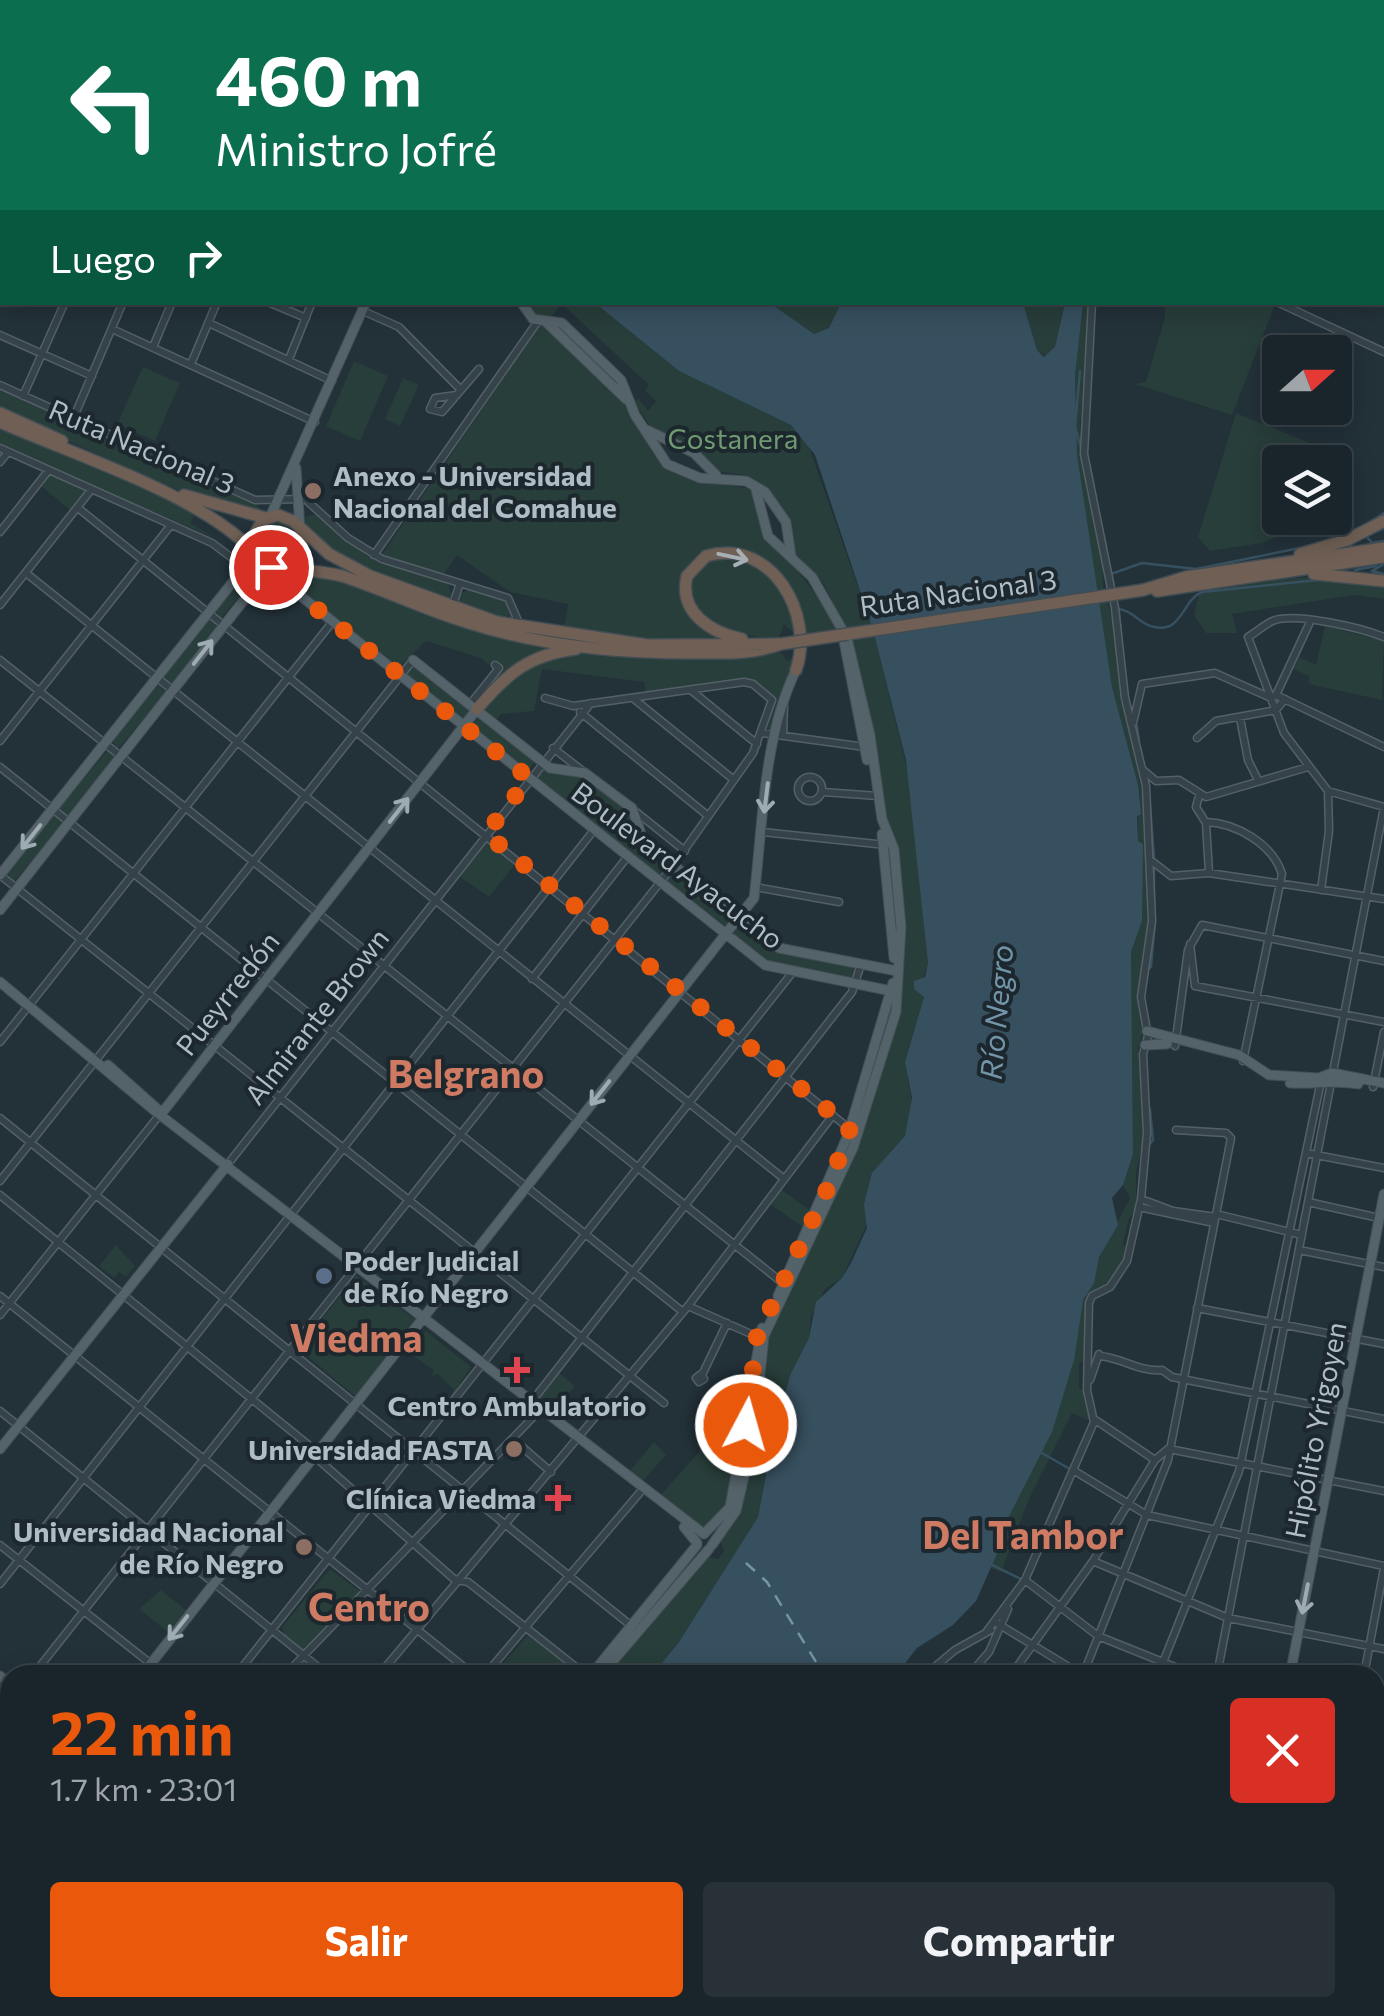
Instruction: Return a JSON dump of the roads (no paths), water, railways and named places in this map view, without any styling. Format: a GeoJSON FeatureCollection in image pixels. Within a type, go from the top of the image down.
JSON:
{"type":"FeatureCollection","features":[{"type":"Feature","properties":{"kind":"highway","name":"Ruta Nacional 3"},"geometry":{"type":"LineString","coordinates":[[0,413],[192,499],[268,517],[286,517],[329,554],[370,576],[452,609],[520,627],[647,645],[781,644]]}},
{"type":"Feature","properties":{"kind":"highway","name":"Ruta Nacional 3"},"geometry":{"type":"LineString","coordinates":[[0,422],[197,510],[231,529],[254,553]]}},
{"type":"Feature","properties":{"kind":"highway","name":"Ruta Nacional 3"},"geometry":{"type":"LineString","coordinates":[[254,553],[254,532],[268,517]]}},
{"type":"Feature","properties":{"kind":"highway"},"geometry":{"type":"LineString","coordinates":[[1258,567],[1337,543],[1384,521]]}},
{"type":"Feature","properties":{"kind":"highway"},"geometry":{"type":"LineString","coordinates":[[254,553],[275,566],[302,550],[301,528]]}},
{"type":"Feature","properties":{"kind":"highway"},"geometry":{"type":"LineString","coordinates":[[1143,590],[1186,577],[1384,548]]}},
{"type":"Feature","properties":{"kind":"highway"},"geometry":{"type":"LineString","coordinates":[[756,644],[715,631],[692,612],[684,585],[696,562],[713,554],[742,557],[785,586],[801,624],[796,670]]}},
{"type":"Feature","properties":{"kind":"highway"},"geometry":{"type":"LineString","coordinates":[[1143,590],[1172,590],[1384,558]]}},
{"type":"Feature","properties":{"kind":"highway","name":"Ruta Nacional 3"},"geometry":{"type":"LineString","coordinates":[[275,566],[346,577],[496,631],[599,648],[719,653],[1143,590]]}},
{"type":"Feature","properties":{"kind":"highway"},"geometry":{"type":"LineString","coordinates":[[1280,573],[1384,581]]}},
{"type":"Feature","properties":{"kind":"highway"},"geometry":{"type":"LineString","coordinates":[[474,706],[527,660],[599,648]]}},
{"type":"Feature","properties":{"kind":"main road"},"geometry":{"type":"LineString","coordinates":[[523,305],[529,317],[542,321],[629,402],[672,468],[700,478],[719,476],[755,486],[783,514],[791,556]]}},
{"type":"Feature","properties":{"kind":"main road"},"geometry":{"type":"LineString","coordinates":[[268,517],[316,422],[364,307]]}},
{"type":"Feature","properties":{"kind":"main road"},"geometry":{"type":"LineString","coordinates":[[641,425],[694,453],[719,476]]}},
{"type":"Feature","properties":{"kind":"main road"},"geometry":{"type":"LineString","coordinates":[[296,465],[301,528]]}},
{"type":"Feature","properties":{"kind":"main road"},"geometry":{"type":"LineString","coordinates":[[609,1665],[701,1539],[730,1507],[760,1339],[853,1131],[896,992],[895,970],[902,927],[889,843],[842,631],[825,594],[768,536],[755,486]]}},
{"type":"Feature","properties":{"kind":"main road"},"geometry":{"type":"LineString","coordinates":[[0,875],[254,553]]}},
{"type":"Feature","properties":{"kind":"main road"},"geometry":{"type":"LineString","coordinates":[[0,910],[275,566]]}},
{"type":"Feature","properties":{"kind":"main road","name":"Boulevard Ayacucho"},"geometry":{"type":"LineString","coordinates":[[275,566],[278,578],[766,965],[896,992]]}},
{"type":"Feature","properties":{"kind":"main road","name":"Boulevard Ayacucho"},"geometry":{"type":"LineString","coordinates":[[413,660],[550,768],[585,773],[632,808],[644,842],[779,948],[895,970]]}},
{"type":"Feature","properties":{"kind":"main road"},"geometry":{"type":"LineString","coordinates":[[151,1664],[754,898],[778,736],[776,702],[796,670]]}},
{"type":"Feature","properties":{"kind":"main road","name":"Pueyrredón"},"geometry":{"type":"LineString","coordinates":[[162,1112],[420,784],[464,726],[474,706]]}},
{"type":"Feature","properties":{"kind":"main road"},"geometry":{"type":"LineString","coordinates":[[0,982],[711,1547]]}},
{"type":"Feature","properties":{"kind":"main road"},"geometry":{"type":"LineString","coordinates":[[1147,1031],[1176,1044],[1244,1060],[1270,1080],[1327,1079],[1379,1085]]}},
{"type":"Feature","properties":{"kind":"main road"},"geometry":{"type":"LineString","coordinates":[[1145,1045],[1176,1044]]}},
{"type":"Feature","properties":{"kind":"main road","name":"Almirante Brown"},"geometry":{"type":"LineString","coordinates":[[0,1449],[228,1164]]}},
{"type":"Feature","properties":{"kind":"main road","name":"Hipólito Yrigoyen"},"geometry":{"type":"LineString","coordinates":[[1292,1665],[1384,1194]]}},
{"type":"Feature","properties":{"kind":"main road"},"geometry":{"type":"LineString","coordinates":[[598,1665],[711,1547],[736,1511],[754,1434],[760,1339]]}},
{"type":"Feature","properties":{"kind":"main road"},"geometry":{"type":"LineString","coordinates":[[530,1403],[576,1440]]}},
{"type":"Feature","properties":{"kind":"street"},"geometry":{"type":"LineString","coordinates":[[24,396],[64,305]]}},
{"type":"Feature","properties":{"kind":"street"},"geometry":{"type":"LineString","coordinates":[[74,417],[123,305]]}},
{"type":"Feature","properties":{"kind":"street"},"geometry":{"type":"LineString","coordinates":[[153,347],[171,305]]}},
{"type":"Feature","properties":{"kind":"street"},"geometry":{"type":"LineString","coordinates":[[191,364],[217,305]]}},
{"type":"Feature","properties":{"kind":"street"},"geometry":{"type":"LineString","coordinates":[[275,305],[306,318]]}},
{"type":"Feature","properties":{"kind":"street"},"geometry":{"type":"LineString","coordinates":[[289,359],[311,305]]}},
{"type":"Feature","properties":{"kind":"street"},"geometry":{"type":"LineString","coordinates":[[978,1665],[1024,1580],[1094,1419],[1087,1390],[1090,1298],[1110,1287],[1124,1266],[1140,1203],[1147,1134],[1147,1031],[1141,997],[1152,921],[1151,858],[1115,608],[1084,454],[1092,305]]}},
{"type":"Feature","properties":{"kind":"street"},"geometry":{"type":"LineString","coordinates":[[1283,305],[1384,352]]}},
{"type":"Feature","properties":{"kind":"street"},"geometry":{"type":"LineString","coordinates":[[364,307],[399,327],[459,392],[479,369]]}},
{"type":"Feature","properties":{"kind":"street"},"geometry":{"type":"LineString","coordinates":[[374,555],[542,321]]}},
{"type":"Feature","properties":{"kind":"street"},"geometry":{"type":"LineString","coordinates":[[208,323],[333,381]]}},
{"type":"Feature","properties":{"kind":"street"},"geometry":{"type":"LineString","coordinates":[[112,330],[316,422]]}},
{"type":"Feature","properties":{"kind":"street"},"geometry":{"type":"LineString","coordinates":[[0,335],[92,376]]}},
{"type":"Feature","properties":{"kind":"street"},"geometry":{"type":"LineString","coordinates":[[0,385],[256,500],[298,499],[320,511],[374,555],[459,586],[508,598],[520,627]]}},
{"type":"Feature","properties":{"kind":"street"},"geometry":{"type":"LineString","coordinates":[[0,462],[4,450],[224,550],[244,567]]}},
{"type":"Feature","properties":{"kind":"street"},"geometry":{"type":"LineString","coordinates":[[0,532],[48,470]]}},
{"type":"Feature","properties":{"kind":"street"},"geometry":{"type":"LineString","coordinates":[[0,605],[91,490]]}},
{"type":"Feature","properties":{"kind":"street"},"geometry":{"type":"LineString","coordinates":[[78,508],[853,1131]]}},
{"type":"Feature","properties":{"kind":"street"},"geometry":{"type":"LineString","coordinates":[[301,528],[306,514],[320,511]]}},
{"type":"Feature","properties":{"kind":"street"},"geometry":{"type":"LineString","coordinates":[[0,741],[171,525]]}},
{"type":"Feature","properties":{"kind":"street"},"geometry":{"type":"LineString","coordinates":[[26,574],[783,1178]]}},
{"type":"Feature","properties":{"kind":"street"},"geometry":{"type":"LineString","coordinates":[[452,609],[459,586]]}},
{"type":"Feature","properties":{"kind":"street"},"geometry":{"type":"LineString","coordinates":[[1162,1665],[1240,1461],[1306,1153],[1344,1016],[1384,807],[1328,791],[1308,768],[1284,733],[1274,696],[1248,637],[1279,620],[1384,637]]}},
{"type":"Feature","properties":{"kind":"street"},"geometry":{"type":"LineString","coordinates":[[0,1042],[334,621]]}},
{"type":"Feature","properties":{"kind":"street"},"geometry":{"type":"LineString","coordinates":[[1274,696],[1310,622]]}},
{"type":"Feature","properties":{"kind":"street"},"geometry":{"type":"LineString","coordinates":[[0,660],[786,1286]]}},
{"type":"Feature","properties":{"kind":"street"},"geometry":{"type":"LineString","coordinates":[[0,1181],[413,660]]}},
{"type":"Feature","properties":{"kind":"street"},"geometry":{"type":"LineString","coordinates":[[474,706],[499,668],[495,665]]}},
{"type":"Feature","properties":{"kind":"street"},"geometry":{"type":"LineString","coordinates":[[1133,723],[1138,687],[1147,682],[1215,673],[1285,699],[1384,747]]}},
{"type":"Feature","properties":{"kind":"street"},"geometry":{"type":"LineString","coordinates":[[42,1665],[616,941],[734,780],[757,744],[776,702],[750,682],[572,706]]}},
{"type":"Feature","properties":{"kind":"street"},"geometry":{"type":"LineString","coordinates":[[690,690],[757,744]]}},
{"type":"Feature","properties":{"kind":"street"},"geometry":{"type":"LineString","coordinates":[[545,698],[572,706],[708,815]]}},
{"type":"Feature","properties":{"kind":"street"},"geometry":{"type":"LineString","coordinates":[[632,698],[734,780]]}},
{"type":"Feature","properties":{"kind":"street"},"geometry":{"type":"LineString","coordinates":[[1197,738],[1216,721],[1276,710],[1285,699]]}},
{"type":"Feature","properties":{"kind":"street","name":"Almirante Brown"},"geometry":{"type":"LineString","coordinates":[[228,1164],[592,703]]}},
{"type":"Feature","properties":{"kind":"street"},"geometry":{"type":"LineString","coordinates":[[1240,718],[1248,760],[1258,780]]}},
{"type":"Feature","properties":{"kind":"street"},"geometry":{"type":"LineString","coordinates":[[762,733],[868,746]]}},
{"type":"Feature","properties":{"kind":"street","name":"Boulevard Ayacucho"},"geometry":{"type":"LineString","coordinates":[[553,748],[585,773]]}},
{"type":"Feature","properties":{"kind":"street"},"geometry":{"type":"LineString","coordinates":[[0,767],[632,1273],[686,1309],[760,1339]]}},
{"type":"Feature","properties":{"kind":"street"},"geometry":{"type":"LineString","coordinates":[[1141,768],[1156,781],[1179,780],[1199,796]]}},
{"type":"Feature","properties":{"kind":"street"},"geometry":{"type":"LineString","coordinates":[[1199,796],[1308,768]]}},
{"type":"Feature","properties":{"kind":"street"},"geometry":{"type":"LineString","coordinates":[[1320,890],[1329,830],[1328,791]]}},
{"type":"Feature","properties":{"kind":"street"},"geometry":{"type":"LineString","coordinates":[[823,792],[876,797]]}},
{"type":"Feature","properties":{"kind":"street"},"geometry":{"type":"LineString","coordinates":[[1199,796],[1196,807],[1206,822],[1210,872]]}},
{"type":"Feature","properties":{"kind":"street","name":"Boulevard Ayacucho"},"geometry":{"type":"LineString","coordinates":[[632,808],[684,851]]}},
{"type":"Feature","properties":{"kind":"street"},"geometry":{"type":"LineString","coordinates":[[1206,822],[1243,830],[1271,852],[1280,867],[1283,884],[1244,1060]]}},
{"type":"Feature","properties":{"kind":"street"},"geometry":{"type":"LineString","coordinates":[[0,1584],[594,830]]}},
{"type":"Feature","properties":{"kind":"street"},"geometry":{"type":"LineString","coordinates":[[762,832],[889,843]]}},
{"type":"Feature","properties":{"kind":"street"},"geometry":{"type":"LineString","coordinates":[[532,979],[628,856]]}},
{"type":"Feature","properties":{"kind":"street"},"geometry":{"type":"LineString","coordinates":[[1151,858],[1157,868],[1171,876],[1210,872],[1384,900]]}},
{"type":"Feature","properties":{"kind":"street"},"geometry":{"type":"LineString","coordinates":[[0,875],[664,1403]]}},
{"type":"Feature","properties":{"kind":"street"},"geometry":{"type":"LineString","coordinates":[[755,887],[839,902]]}},
{"type":"Feature","properties":{"kind":"street"},"geometry":{"type":"LineString","coordinates":[[1176,1044],[1190,944],[1204,924],[1384,961]]}},
{"type":"Feature","properties":{"kind":"street"},"geometry":{"type":"LineString","coordinates":[[1190,944],[1196,986],[1384,1022]]}},
{"type":"Feature","properties":{"kind":"street"},"geometry":{"type":"LineString","coordinates":[[530,1403],[857,985],[861,963]]}},
{"type":"Feature","properties":{"kind":"street"},"geometry":{"type":"LineString","coordinates":[[244,1665],[792,973]]}},
{"type":"Feature","properties":{"kind":"street"},"geometry":{"type":"LineString","coordinates":[[1379,1085],[1384,1032]]}},
{"type":"Feature","properties":{"kind":"street"},"geometry":{"type":"LineString","coordinates":[[1219,1665],[1318,1155],[1327,1079]]}},
{"type":"Feature","properties":{"kind":"street","name":"Pueyrredón"},"geometry":{"type":"LineString","coordinates":[[0,1315],[162,1112]]}},
{"type":"Feature","properties":{"kind":"street"},"geometry":{"type":"LineString","coordinates":[[388,1665],[686,1309],[833,1115]]}},
{"type":"Feature","properties":{"kind":"street"},"geometry":{"type":"LineString","coordinates":[[0,1118],[635,1629]]}},
{"type":"Feature","properties":{"kind":"street"},"geometry":{"type":"LineString","coordinates":[[1086,1665],[1170,1449],[1231,1138],[1226,1134],[1176,1130]]}},
{"type":"Feature","properties":{"kind":"street"},"geometry":{"type":"LineString","coordinates":[[1306,1153],[1384,1168]]}},
{"type":"Feature","properties":{"kind":"street"},"geometry":{"type":"LineString","coordinates":[[0,1195],[252,1400],[459,1580],[575,1665]]}},
{"type":"Feature","properties":{"kind":"street"},"geometry":{"type":"LineString","coordinates":[[1308,1202],[1380,1218]]}},
{"type":"Feature","properties":{"kind":"street"},"geometry":{"type":"LineString","coordinates":[[1140,1203],[1302,1235]]}},
{"type":"Feature","properties":{"kind":"street"},"geometry":{"type":"LineString","coordinates":[[1299,1250],[1384,1267]]}},
{"type":"Feature","properties":{"kind":"street"},"geometry":{"type":"LineString","coordinates":[[0,1296],[462,1665]]}},
{"type":"Feature","properties":{"kind":"street"},"geometry":{"type":"LineString","coordinates":[[1197,1308],[1384,1344]]}},
{"type":"Feature","properties":{"kind":"street"},"geometry":{"type":"LineString","coordinates":[[702,1375],[726,1323]]}},
{"type":"Feature","properties":{"kind":"street"},"geometry":{"type":"LineString","coordinates":[[1087,1390],[1099,1354],[1182,1379],[1384,1419]]}},
{"type":"Feature","properties":{"kind":"street"},"geometry":{"type":"LineString","coordinates":[[0,1411],[315,1665]]}},
{"type":"Feature","properties":{"kind":"street"},"geometry":{"type":"LineString","coordinates":[[295,1665],[538,1412]]}},
{"type":"Feature","properties":{"kind":"street"},"geometry":{"type":"LineString","coordinates":[[1094,1419],[1156,1460]]}},
{"type":"Feature","properties":{"kind":"street"},"geometry":{"type":"LineString","coordinates":[[513,1439],[551,1472]]}},
{"type":"Feature","properties":{"kind":"street"},"geometry":{"type":"LineString","coordinates":[[1018,1665],[1092,1561],[1156,1460],[1170,1449],[1384,1490]]}},
{"type":"Feature","properties":{"kind":"street"},"geometry":{"type":"LineString","coordinates":[[1073,1470],[1146,1515],[1384,1567],[1366,1665]]}},
{"type":"Feature","properties":{"kind":"street"},"geometry":{"type":"LineString","coordinates":[[495,1665],[641,1491]]}},
{"type":"Feature","properties":{"kind":"street"},"geometry":{"type":"LineString","coordinates":[[0,1545],[151,1664]]}},
{"type":"Feature","properties":{"kind":"street"},"geometry":{"type":"LineString","coordinates":[[1092,1561],[1228,1618],[1384,1649]]}},
{"type":"Feature","properties":{"kind":"street"},"geometry":{"type":"LineString","coordinates":[[1024,1580],[1098,1636],[1170,1665]]}},
{"type":"Feature","properties":{"kind":"street"},"geometry":{"type":"LineString","coordinates":[[936,1665],[1000,1621]]}},
{"type":"Feature","properties":{"kind":"street"},"geometry":{"type":"LineString","coordinates":[[1000,1621],[1067,1665]]}},
{"type":"Feature","properties":{"kind":"water","name":"Río Negro"},"geometry":{"type":"Polygon","coordinates":[[[597,305],[773,305],[814,334],[829,328],[840,305],[1024,305],[1037,350],[1044,357],[1055,347],[1065,305],[1083,305],[1075,376],[1077,455],[1112,687],[1138,785],[1138,841],[1143,844],[1142,921],[1131,952],[1133,1154],[1123,1185],[1112,1198],[1118,1225],[1099,1257],[1094,1283],[1083,1300],[1074,1360],[1052,1432],[1000,1534],[1000,1547],[976,1601],[953,1625],[917,1648],[904,1665],[660,1665],[679,1642],[758,1517],[776,1422],[791,1373],[809,1338],[816,1302],[842,1278],[851,1263],[867,1228],[864,1204],[872,1173],[905,1136],[912,1098],[905,1062],[924,997],[914,989],[914,981],[925,977],[928,963],[906,760],[873,630],[815,455],[791,425],[679,371],[597,305]]]}},
{"type":"Feature","properties":{"kind":"waterway"},"geometry":{"type":"LineString","coordinates":[[1080,371],[1075,427],[1081,448]]}},
{"type":"Feature","properties":{"kind":"waterway"},"geometry":{"type":"LineString","coordinates":[[1368,523],[1384,513]]}},
{"type":"Feature","properties":{"kind":"waterway"},"geometry":{"type":"LineString","coordinates":[[1101,524],[1109,565]]}},
{"type":"Feature","properties":{"kind":"waterway"},"geometry":{"type":"LineString","coordinates":[[1367,536],[1384,528]]}},
{"type":"Feature","properties":{"kind":"waterway"},"geometry":{"type":"LineString","coordinates":[[1336,538],[1357,529]]}},
{"type":"Feature","properties":{"kind":"waterway"},"geometry":{"type":"LineString","coordinates":[[1366,536],[1372,543],[1384,541]]}},
{"type":"Feature","properties":{"kind":"waterway"},"geometry":{"type":"LineString","coordinates":[[1111,574],[1142,563],[1196,569],[1305,547]]}},
{"type":"Feature","properties":{"kind":"waterway"},"geometry":{"type":"LineString","coordinates":[[1372,571],[1384,564]]}},
{"type":"Feature","properties":{"kind":"waterway"},"geometry":{"type":"LineString","coordinates":[[1355,570],[1376,566]]}},
{"type":"Feature","properties":{"kind":"waterway"},"geometry":{"type":"LineString","coordinates":[[1372,571],[1384,574]]}},
{"type":"Feature","properties":{"kind":"waterway"},"geometry":{"type":"LineString","coordinates":[[1118,609],[1164,628],[1177,621],[1202,592],[1318,580]]}},
{"type":"Feature","properties":{"kind":"waterway"},"geometry":{"type":"LineString","coordinates":[[1119,612],[1122,643]]}},
{"type":"Feature","properties":{"kind":"waterway"},"geometry":{"type":"LineString","coordinates":[[1137,726],[1139,741]]}},
{"type":"Feature","properties":{"kind":"waterway"},"geometry":{"type":"LineString","coordinates":[[1150,804],[1154,857]]}},
{"type":"Feature","properties":{"kind":"waterway"},"geometry":{"type":"LineString","coordinates":[[1154,867],[1154,908]]}},
{"type":"Feature","properties":{"kind":"waterway"},"geometry":{"type":"LineString","coordinates":[[1147,970],[1151,967],[1155,921]]}},
{"type":"Feature","properties":{"kind":"waterway"},"geometry":{"type":"LineString","coordinates":[[1150,1109],[1150,1144]]}},
{"type":"Feature","properties":{"kind":"waterway"},"geometry":{"type":"LineString","coordinates":[[1042,1453],[1068,1468]]}},
{"type":"Feature","properties":{"kind":"waterway"},"geometry":{"type":"LineString","coordinates":[[990,1564],[1021,1579]]}},
{"type":"Feature","properties":{"kind":"place","name":"Anexo - Universidad Nacional del Comahue"},"geometry":{"type":"Point","coordinates":[313,491]}},
{"type":"Feature","properties":{"kind":"place","name":"Poder Judicial de Río Negro"},"geometry":{"type":"Point","coordinates":[324,1276]}},
{"type":"Feature","properties":{"kind":"place","name":"Centro Ambulatorio"},"geometry":{"type":"Point","coordinates":[517,1370]}},
{"type":"Feature","properties":{"kind":"place","name":"Universidad FASTA"},"geometry":{"type":"Point","coordinates":[514,1449]}},
{"type":"Feature","properties":{"kind":"place","name":"Clínica Viedma"},"geometry":{"type":"Point","coordinates":[558,1498]}},
{"type":"Feature","properties":{"kind":"place","name":"Universidad Nacional de Río Negro"},"geometry":{"type":"Point","coordinates":[304,1547]}},
{"type":"Feature","properties":{"kind":"district","name":"Belgrano"},"geometry":{"type":"Point","coordinates":[466,1072]}},
{"type":"Feature","properties":{"kind":"district","name":"Viedma"},"geometry":{"type":"Point","coordinates":[356,1336]}},
{"type":"Feature","properties":{"kind":"district","name":"Del Tambor"},"geometry":{"type":"Point","coordinates":[1023,1533]}},
{"type":"Feature","properties":{"kind":"district","name":"Centro"},"geometry":{"type":"Point","coordinates":[369,1605]}},
{"type":"Feature","properties":{"kind":"park label","name":"Costanera"},"geometry":{"type":"Point","coordinates":[733,438]}}]}
